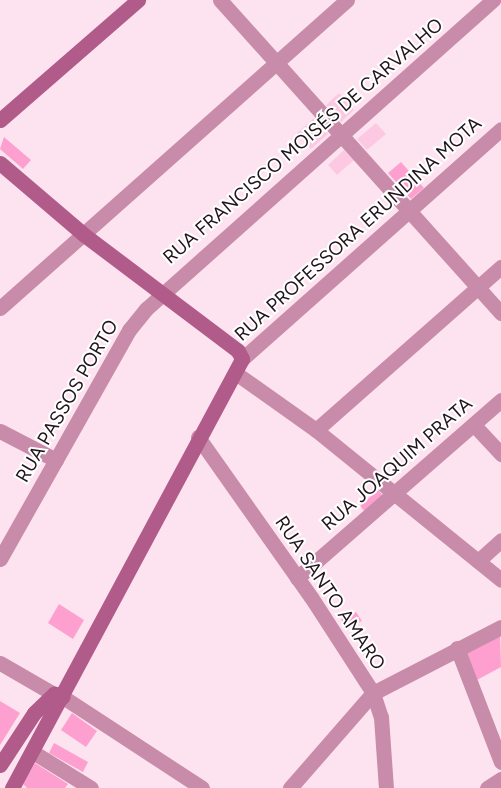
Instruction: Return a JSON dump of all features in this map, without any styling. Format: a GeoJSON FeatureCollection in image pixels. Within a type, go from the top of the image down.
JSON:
{"type":"FeatureCollection","features":[{"type":"Feature","properties":{"kind":"main road"},"geometry":{"type":"LineString","coordinates":[[0,120],[138,0]]}},
{"type":"Feature","properties":{"kind":"main road"},"geometry":{"type":"LineString","coordinates":[[0,163],[83,234],[238,351],[242,359],[237,374],[198,438],[59,696],[50,721],[12,788]]}},
{"type":"Feature","properties":{"kind":"main road"},"geometry":{"type":"LineString","coordinates":[[0,765],[34,713],[59,696]]}},
{"type":"Feature","properties":{"kind":"street"},"geometry":{"type":"LineString","coordinates":[[220,0],[501,313]]}},
{"type":"Feature","properties":{"kind":"street"},"geometry":{"type":"LineString","coordinates":[[0,308],[347,0]]}},
{"type":"Feature","properties":{"kind":"street","name":"RUA FRANCISCO MOISÉS DE CARVALHO"},"geometry":{"type":"LineString","coordinates":[[161,293],[493,0]]}},
{"type":"Feature","properties":{"kind":"street","name":"RUA PROFESSORA ERUNDINA MOTA"},"geometry":{"type":"LineString","coordinates":[[242,359],[501,129]]}},
{"type":"Feature","properties":{"kind":"street"},"geometry":{"type":"LineString","coordinates":[[316,430],[501,267]]}},
{"type":"Feature","properties":{"kind":"street","name":"RUA PASSOS PORTO"},"geometry":{"type":"LineString","coordinates":[[0,559],[129,330],[161,293]]}},
{"type":"Feature","properties":{"kind":"street"},"geometry":{"type":"LineString","coordinates":[[237,374],[316,430],[395,492],[501,580]]}},
{"type":"Feature","properties":{"kind":"street","name":"RUA JOAQUIM PRATA"},"geometry":{"type":"LineString","coordinates":[[297,578],[501,400]]}},
{"type":"Feature","properties":{"kind":"street"},"geometry":{"type":"LineString","coordinates":[[474,425],[501,454]]}},
{"type":"Feature","properties":{"kind":"street"},"geometry":{"type":"LineString","coordinates":[[0,431],[56,460]]}},
{"type":"Feature","properties":{"kind":"street","name":"RUA SANTO AMARO"},"geometry":{"type":"LineString","coordinates":[[198,438],[297,578],[373,693],[381,717],[386,746],[386,788]]}},
{"type":"Feature","properties":{"kind":"street"},"geometry":{"type":"LineString","coordinates":[[478,561],[501,540]]}},
{"type":"Feature","properties":{"kind":"street"},"geometry":{"type":"LineString","coordinates":[[290,788],[373,693],[501,627]]}},
{"type":"Feature","properties":{"kind":"street"},"geometry":{"type":"LineString","coordinates":[[457,648],[501,762]]}},
{"type":"Feature","properties":{"kind":"street"},"geometry":{"type":"LineString","coordinates":[[0,663],[59,696],[202,788]]}},
{"type":"Feature","properties":{"kind":"street"},"geometry":{"type":"LineString","coordinates":[[33,752],[91,788]]}},
{"type":"Feature","properties":{"kind":"street"},"geometry":{"type":"LineString","coordinates":[[487,788],[501,779]]}},
{"type":"Feature","properties":{"kind":"shaded area"},"geometry":{"type":"Polygon","coordinates":[[[339,93],[354,110],[341,122],[326,105],[339,93]]]}},
{"type":"Feature","properties":{"kind":"shaded area"},"geometry":{"type":"Polygon","coordinates":[[[314,118],[328,134],[311,149],[297,133],[314,118]]]}},
{"type":"Feature","properties":{"kind":"shaded area"},"geometry":{"type":"Polygon","coordinates":[[[376,123],[386,134],[367,150],[357,139],[376,123]]]}},
{"type":"Feature","properties":{"kind":"shaded area"},"geometry":{"type":"Polygon","coordinates":[[[344,150],[354,160],[337,175],[328,165],[344,150]]]}},
{"type":"Feature","properties":{"kind":"building"},"geometry":{"type":"Polygon","coordinates":[[[4,137],[31,160],[23,169],[0,149],[4,137]]]}},
{"type":"Feature","properties":{"kind":"building"},"geometry":{"type":"Polygon","coordinates":[[[401,162],[424,188],[411,199],[388,173],[401,162]]]}},
{"type":"Feature","properties":{"kind":"building"},"geometry":{"type":"Polygon","coordinates":[[[378,490],[385,498],[367,514],[360,506],[378,490]]]}},
{"type":"Feature","properties":{"kind":"building"},"geometry":{"type":"Polygon","coordinates":[[[59,604],[84,620],[73,639],[48,623],[59,604]]]}},
{"type":"Feature","properties":{"kind":"building"},"geometry":{"type":"Polygon","coordinates":[[[356,612],[362,621],[346,628],[341,619],[356,612]]]}},
{"type":"Feature","properties":{"kind":"building"},"geometry":{"type":"Polygon","coordinates":[[[500,636],[501,667],[477,680],[465,653],[500,636]]]}},
{"type":"Feature","properties":{"kind":"building"},"geometry":{"type":"Polygon","coordinates":[[[0,701],[20,713],[0,745],[0,701]]]}},
{"type":"Feature","properties":{"kind":"building"},"geometry":{"type":"Polygon","coordinates":[[[72,713],[97,731],[86,747],[61,730],[72,713]]]}},
{"type":"Feature","properties":{"kind":"building"},"geometry":{"type":"Polygon","coordinates":[[[54,743],[88,762],[83,772],[49,753],[54,743]]]}},
{"type":"Feature","properties":{"kind":"building"},"geometry":{"type":"Polygon","coordinates":[[[35,763],[68,784],[65,788],[27,788],[23,784],[35,763]]]}}]}
